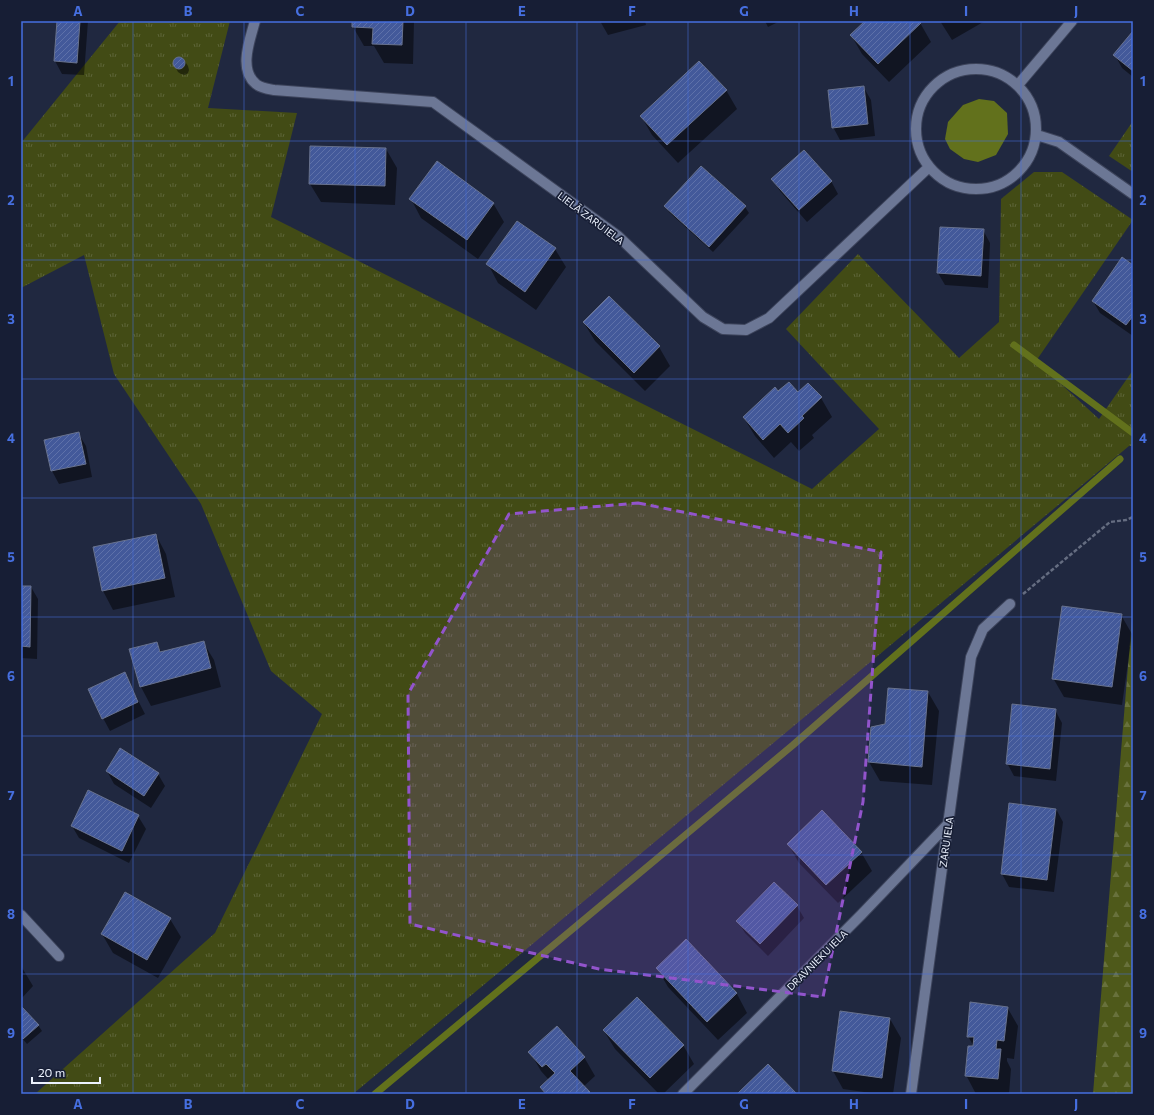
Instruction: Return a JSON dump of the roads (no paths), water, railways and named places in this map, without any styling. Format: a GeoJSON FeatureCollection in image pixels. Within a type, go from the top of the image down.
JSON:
{"type":"FeatureCollection","features":[{"type":"Feature","properties":{"kind":"street","name":"LIELĀ ZARU IELA"},"geometry":{"type":"LineString","coordinates":[[255,21],[246,57],[248,75],[257,85],[274,90],[433,102],[618,236],[703,317],[723,328],[746,330],[770,318],[929,167]]}},
{"type":"Feature","properties":{"kind":"street"},"geometry":{"type":"LineString","coordinates":[[1018,85],[1072,21]]}},
{"type":"Feature","properties":{"kind":"street"},"geometry":{"type":"LineString","coordinates":[[961,69],[992,70],[1018,85],[1033,108],[1037,135],[1027,162],[1007,181],[980,189],[952,184],[929,167],[916,140],[918,110],[934,84],[961,69]]}},
{"type":"Feature","properties":{"kind":"street"},"geometry":{"type":"LineString","coordinates":[[1037,135],[1059,142],[1133,194]]}},
{"type":"Feature","properties":{"kind":"street","name":"ZARU IELA"},"geometry":{"type":"LineString","coordinates":[[911,1094],[971,657],[983,629],[1010,604]]}},
{"type":"Feature","properties":{"kind":"street","name":"DRAVNIEKU IELA"},"geometry":{"type":"LineString","coordinates":[[683,1094],[862,915],[949,823]]}},
{"type":"Feature","properties":{"kind":"street"},"geometry":{"type":"LineString","coordinates":[[21,915],[59,956]]}},
{"type":"Feature","properties":{"kind":"waterway"},"geometry":{"type":"LineString","coordinates":[[1014,345],[1133,433]]}},
{"type":"Feature","properties":{"kind":"waterway"},"geometry":{"type":"LineString","coordinates":[[375,1094],[793,745],[1120,459]]}}]}
